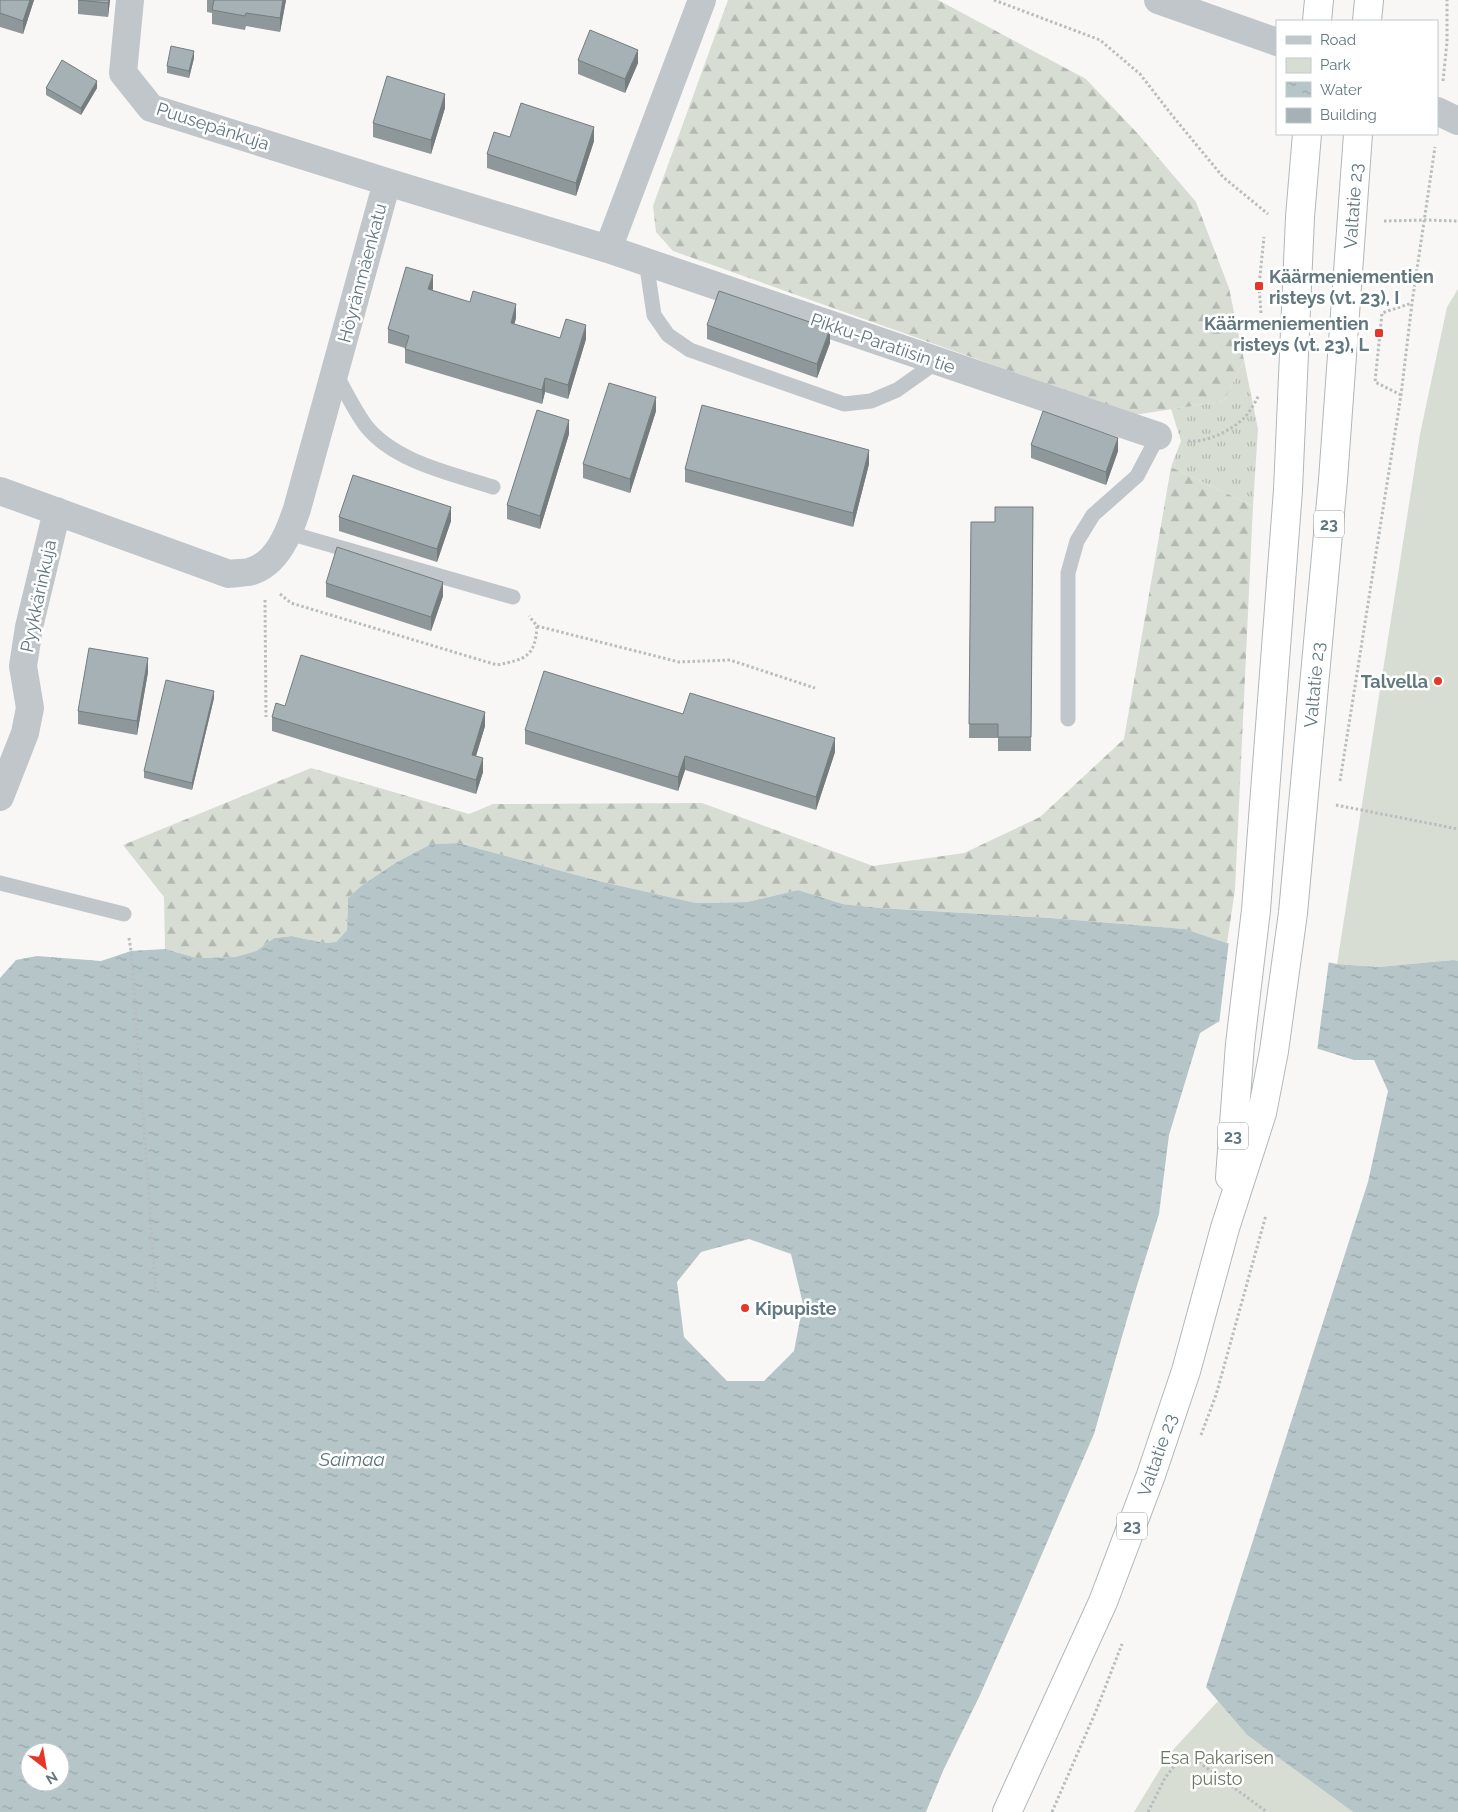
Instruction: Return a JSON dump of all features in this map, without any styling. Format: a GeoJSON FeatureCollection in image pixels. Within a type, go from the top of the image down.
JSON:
{"type":"FeatureCollection","features":[{"type":"Feature","properties":{"kind":"highway"},"geometry":{"type":"LineString","coordinates":[[1317,20],[1319,0]]}},
{"type":"Feature","properties":{"kind":"highway"},"geometry":{"type":"LineString","coordinates":[[1367,20],[1369,0]]}},
{"type":"Feature","properties":{"kind":"highway","name":"Valtatie 23"},"geometry":{"type":"LineString","coordinates":[[1225,1228],[1240,1044],[1256,910],[1288,490],[1300,217],[1307,135]]}},
{"type":"Feature","properties":{"kind":"highway","name":"Valtatie 23"},"geometry":{"type":"LineString","coordinates":[[1007,1812],[1103,1602],[1152,1475],[1186,1371],[1225,1228],[1262,1113],[1274,1051],[1293,913],[1333,480],[1351,238],[1350,223],[1358,135]]}},
{"type":"Feature","properties":{"kind":"street","name":"Puusepänkuja"},"geometry":{"type":"LineString","coordinates":[[130,0],[123,72],[151,108],[387,182]]}},
{"type":"Feature","properties":{"kind":"street"},"geometry":{"type":"LineString","coordinates":[[608,249],[702,0]]}},
{"type":"Feature","properties":{"kind":"street"},"geometry":{"type":"LineString","coordinates":[[1158,0],[1276,42]]}},
{"type":"Feature","properties":{"kind":"street"},"geometry":{"type":"LineString","coordinates":[[1438,111],[1458,121]]}},
{"type":"Feature","properties":{"kind":"street","name":"Höyränmäenkatu"},"geometry":{"type":"LineString","coordinates":[[258,577],[289,533],[387,182],[608,249]]}},
{"type":"Feature","properties":{"kind":"street","name":"Pikku-Paratiisin tie"},"geometry":{"type":"LineString","coordinates":[[608,249],[1158,436]]}},
{"type":"Feature","properties":{"kind":"street"},"geometry":{"type":"LineString","coordinates":[[0,491],[229,574],[258,577]]}},
{"type":"Feature","properties":{"kind":"street","name":"Pyykkärinkuja"},"geometry":{"type":"LineString","coordinates":[[0,797],[25,733],[30,708],[23,666],[29,627],[58,511]]}},
{"type":"Feature","properties":{"kind":"lane"},"geometry":{"type":"LineString","coordinates":[[646,262],[654,315],[668,335],[690,350],[844,404],[871,401],[897,390],[938,361]]}},
{"type":"Feature","properties":{"kind":"lane"},"geometry":{"type":"LineString","coordinates":[[335,373],[366,426],[384,444],[410,459],[493,487]]}},
{"type":"Feature","properties":{"kind":"lane"},"geometry":{"type":"LineString","coordinates":[[1068,719],[1068,573],[1077,542],[1093,515],[1137,476],[1158,436]]}},
{"type":"Feature","properties":{"kind":"lane"},"geometry":{"type":"LineString","coordinates":[[289,533],[512,597]]}},
{"type":"Feature","properties":{"kind":"lane"},"geometry":{"type":"LineString","coordinates":[[0,883],[124,914]]}},
{"type":"Feature","properties":{"kind":"path"},"geometry":{"type":"LineString","coordinates":[[994,0],[1100,40],[1140,74],[1223,177],[1267,214],[1300,217]]}},
{"type":"Feature","properties":{"kind":"path"},"geometry":{"type":"LineString","coordinates":[[1266,223],[1267,214]]}},
{"type":"Feature","properties":{"kind":"path"},"geometry":{"type":"LineString","coordinates":[[1350,223],[1425,220],[1458,221]]}},
{"type":"Feature","properties":{"kind":"path"},"geometry":{"type":"LineString","coordinates":[[1340,785],[1401,395],[1412,303],[1425,220]]}},
{"type":"Feature","properties":{"kind":"path"},"geometry":{"type":"LineString","coordinates":[[1261,314],[1259,286],[1265,232]]}},
{"type":"Feature","properties":{"kind":"path"},"geometry":{"type":"LineString","coordinates":[[1401,395],[1375,382],[1382,314],[1412,303]]}},
{"type":"Feature","properties":{"kind":"path"},"geometry":{"type":"LineString","coordinates":[[1158,436],[1196,442],[1224,432],[1243,418],[1258,398],[1261,389]]}},
{"type":"Feature","properties":{"kind":"path"},"geometry":{"type":"LineString","coordinates":[[258,577],[291,602],[497,665],[518,660],[530,653],[536,640],[537,626]]}},
{"type":"Feature","properties":{"kind":"path"},"geometry":{"type":"LineString","coordinates":[[258,577],[266,717]]}},
{"type":"Feature","properties":{"kind":"path"},"geometry":{"type":"LineString","coordinates":[[512,597],[537,626],[679,662],[730,660],[815,688]]}},
{"type":"Feature","properties":{"kind":"path"},"geometry":{"type":"LineString","coordinates":[[1335,814],[1336,805],[1458,829]]}},
{"type":"Feature","properties":{"kind":"path"},"geometry":{"type":"LineString","coordinates":[[132,951],[156,1293]]}},
{"type":"Feature","properties":{"kind":"path"},"geometry":{"type":"LineString","coordinates":[[1148,1812],[1165,1778],[1178,1761],[1200,1763],[1267,1812]]}},
{"type":"Feature","properties":{"kind":"green space"},"geometry":{"type":"Polygon","coordinates":[[[728,0],[938,0],[1086,79],[1139,135],[1196,202],[1229,288],[1244,360],[1224,401],[1134,415],[673,251],[656,232],[653,206],[728,0]]]}},
{"type":"Feature","properties":{"kind":"green space"},"geometry":{"type":"Polygon","coordinates":[[[1458,289],[1458,961],[1378,967],[1337,964],[1420,434],[1447,307],[1458,289]]]}},
{"type":"Feature","properties":{"kind":"green space"},"geometry":{"type":"Polygon","coordinates":[[[1244,360],[1258,429],[1253,506],[1171,467],[1181,441],[1171,409],[1224,401],[1244,360]]]}},
{"type":"Feature","properties":{"kind":"green space"},"geometry":{"type":"Polygon","coordinates":[[[1171,467],[1253,506],[1235,890],[1227,943],[1185,929],[1051,918],[879,908],[843,904],[798,890],[747,902],[696,903],[599,881],[458,843],[431,844],[395,863],[361,886],[348,898],[347,930],[336,942],[324,943],[292,936],[274,938],[256,951],[235,957],[197,958],[165,949],[164,897],[123,845],[311,768],[469,814],[493,804],[702,803],[873,866],[964,853],[1040,817],[1124,739],[1171,467]]]}},
{"type":"Feature","properties":{"kind":"green space","name":"Esa Pakarisen puisto"},"geometry":{"type":"Polygon","coordinates":[[[1218,1701],[1247,1735],[1353,1812],[1134,1812],[1170,1753],[1218,1701]]]}},
{"type":"Feature","properties":{"kind":"water","name":"Saimaa"},"geometry":{"type":"Polygon","coordinates":[[[458,843],[599,881],[696,903],[747,902],[798,890],[843,904],[879,908],[1051,918],[1185,929],[1227,943],[1337,964],[1378,967],[1458,961],[1458,1812],[1353,1812],[1247,1735],[1206,1687],[1368,1182],[1388,1091],[1374,1060],[1354,1060],[1270,1034],[1218,1022],[1200,1033],[1169,1135],[1159,1214],[1094,1434],[980,1695],[943,1771],[926,1812],[0,1812],[0,978],[16,960],[37,956],[101,961],[131,951],[165,949],[197,958],[235,957],[256,951],[274,938],[292,936],[324,943],[336,942],[347,930],[348,898],[361,886],[395,863],[431,844],[458,843]],[[749,1239],[701,1252],[677,1282],[684,1337],[727,1381],[764,1381],[794,1351],[803,1304],[791,1254],[749,1239]]]}},
{"type":"Feature","properties":{"kind":"pier"},"geometry":{"type":"Polygon","coordinates":[[[1229,941],[1329,960],[1317,1051],[1219,1024],[1229,941]]]}},
{"type":"Feature","properties":{"kind":"building"},"geometry":{"type":"Polygon","coordinates":[[[0,0],[30,0],[23,21],[0,13],[0,0]]]}},
{"type":"Feature","properties":{"kind":"building"},"geometry":{"type":"Polygon","coordinates":[[[78,0],[109,0],[108,3],[78,0]]]}},
{"type":"Feature","properties":{"kind":"building"},"geometry":{"type":"Polygon","coordinates":[[[214,0],[283,0],[280,18],[246,13],[245,16],[212,10],[214,0]]]}},
{"type":"Feature","properties":{"kind":"building"},"geometry":{"type":"Polygon","coordinates":[[[590,30],[638,50],[625,79],[578,60],[590,30]]]}},
{"type":"Feature","properties":{"kind":"building"},"geometry":{"type":"Polygon","coordinates":[[[171,46],[194,51],[189,71],[167,66],[171,46]]]}},
{"type":"Feature","properties":{"kind":"building"},"geometry":{"type":"Polygon","coordinates":[[[62,60],[97,81],[81,108],[46,88],[62,60]]]}},
{"type":"Feature","properties":{"kind":"building"},"geometry":{"type":"Polygon","coordinates":[[[387,76],[445,94],[431,140],[373,123],[387,76]]]}},
{"type":"Feature","properties":{"kind":"building"},"geometry":{"type":"Polygon","coordinates":[[[521,103],[594,127],[576,183],[487,154],[494,132],[510,137],[521,103]]]}},
{"type":"Feature","properties":{"kind":"building"},"geometry":{"type":"Polygon","coordinates":[[[406,267],[433,275],[428,289],[470,302],[473,291],[516,304],[511,323],[560,338],[566,319],[586,325],[568,385],[545,378],[542,390],[405,349],[409,336],[388,329],[406,267]]]}},
{"type":"Feature","properties":{"kind":"building"},"geometry":{"type":"Polygon","coordinates":[[[719,291],[830,329],[817,364],[707,325],[719,291]]]}},
{"type":"Feature","properties":{"kind":"building"},"geometry":{"type":"Polygon","coordinates":[[[609,383],[656,397],[630,479],[583,464],[609,383]]]}},
{"type":"Feature","properties":{"kind":"building"},"geometry":{"type":"Polygon","coordinates":[[[702,405],[869,450],[853,513],[685,469],[702,405]]]}},
{"type":"Feature","properties":{"kind":"building"},"geometry":{"type":"Polygon","coordinates":[[[537,410],[569,420],[540,516],[507,505],[537,410]]]}},
{"type":"Feature","properties":{"kind":"building"},"geometry":{"type":"Polygon","coordinates":[[[1043,411],[1118,438],[1106,472],[1031,445],[1043,411]]]}},
{"type":"Feature","properties":{"kind":"building"},"geometry":{"type":"Polygon","coordinates":[[[353,475],[451,507],[437,549],[339,517],[353,475]]]}},
{"type":"Feature","properties":{"kind":"building"},"geometry":{"type":"Polygon","coordinates":[[[995,507],[1033,507],[1031,737],[998,737],[998,724],[969,724],[971,522],[995,522],[995,507]]]}},
{"type":"Feature","properties":{"kind":"building"},"geometry":{"type":"Polygon","coordinates":[[[337,547],[443,582],[431,617],[326,583],[337,547]]]}},
{"type":"Feature","properties":{"kind":"building"},"geometry":{"type":"Polygon","coordinates":[[[89,648],[148,658],[137,721],[78,711],[89,648]]]}},
{"type":"Feature","properties":{"kind":"building"},"geometry":{"type":"Polygon","coordinates":[[[301,655],[485,712],[472,755],[483,758],[476,780],[272,717],[276,703],[285,706],[301,655]]]}},
{"type":"Feature","properties":{"kind":"building"},"geometry":{"type":"Polygon","coordinates":[[[544,671],[683,714],[690,693],[835,738],[816,797],[685,756],[678,777],[525,730],[544,671]]]}},
{"type":"Feature","properties":{"kind":"building"},"geometry":{"type":"Polygon","coordinates":[[[166,680],[214,691],[192,783],[144,771],[166,680]]]}},
{"type":"Feature","properties":{"kind":"place","name":"Käärmeniementien risteys (vt. 23), I"},"geometry":{"type":"Point","coordinates":[1259,286]}},
{"type":"Feature","properties":{"kind":"place","name":"Käärmeniementien risteys (vt. 23), L"},"geometry":{"type":"Point","coordinates":[1379,333]}},
{"type":"Feature","properties":{"kind":"place","name":"Talvella"},"geometry":{"type":"Point","coordinates":[1438,681]}},
{"type":"Feature","properties":{"kind":"place","name":"Kipupiste"},"geometry":{"type":"Point","coordinates":[745,1308]}}]}
